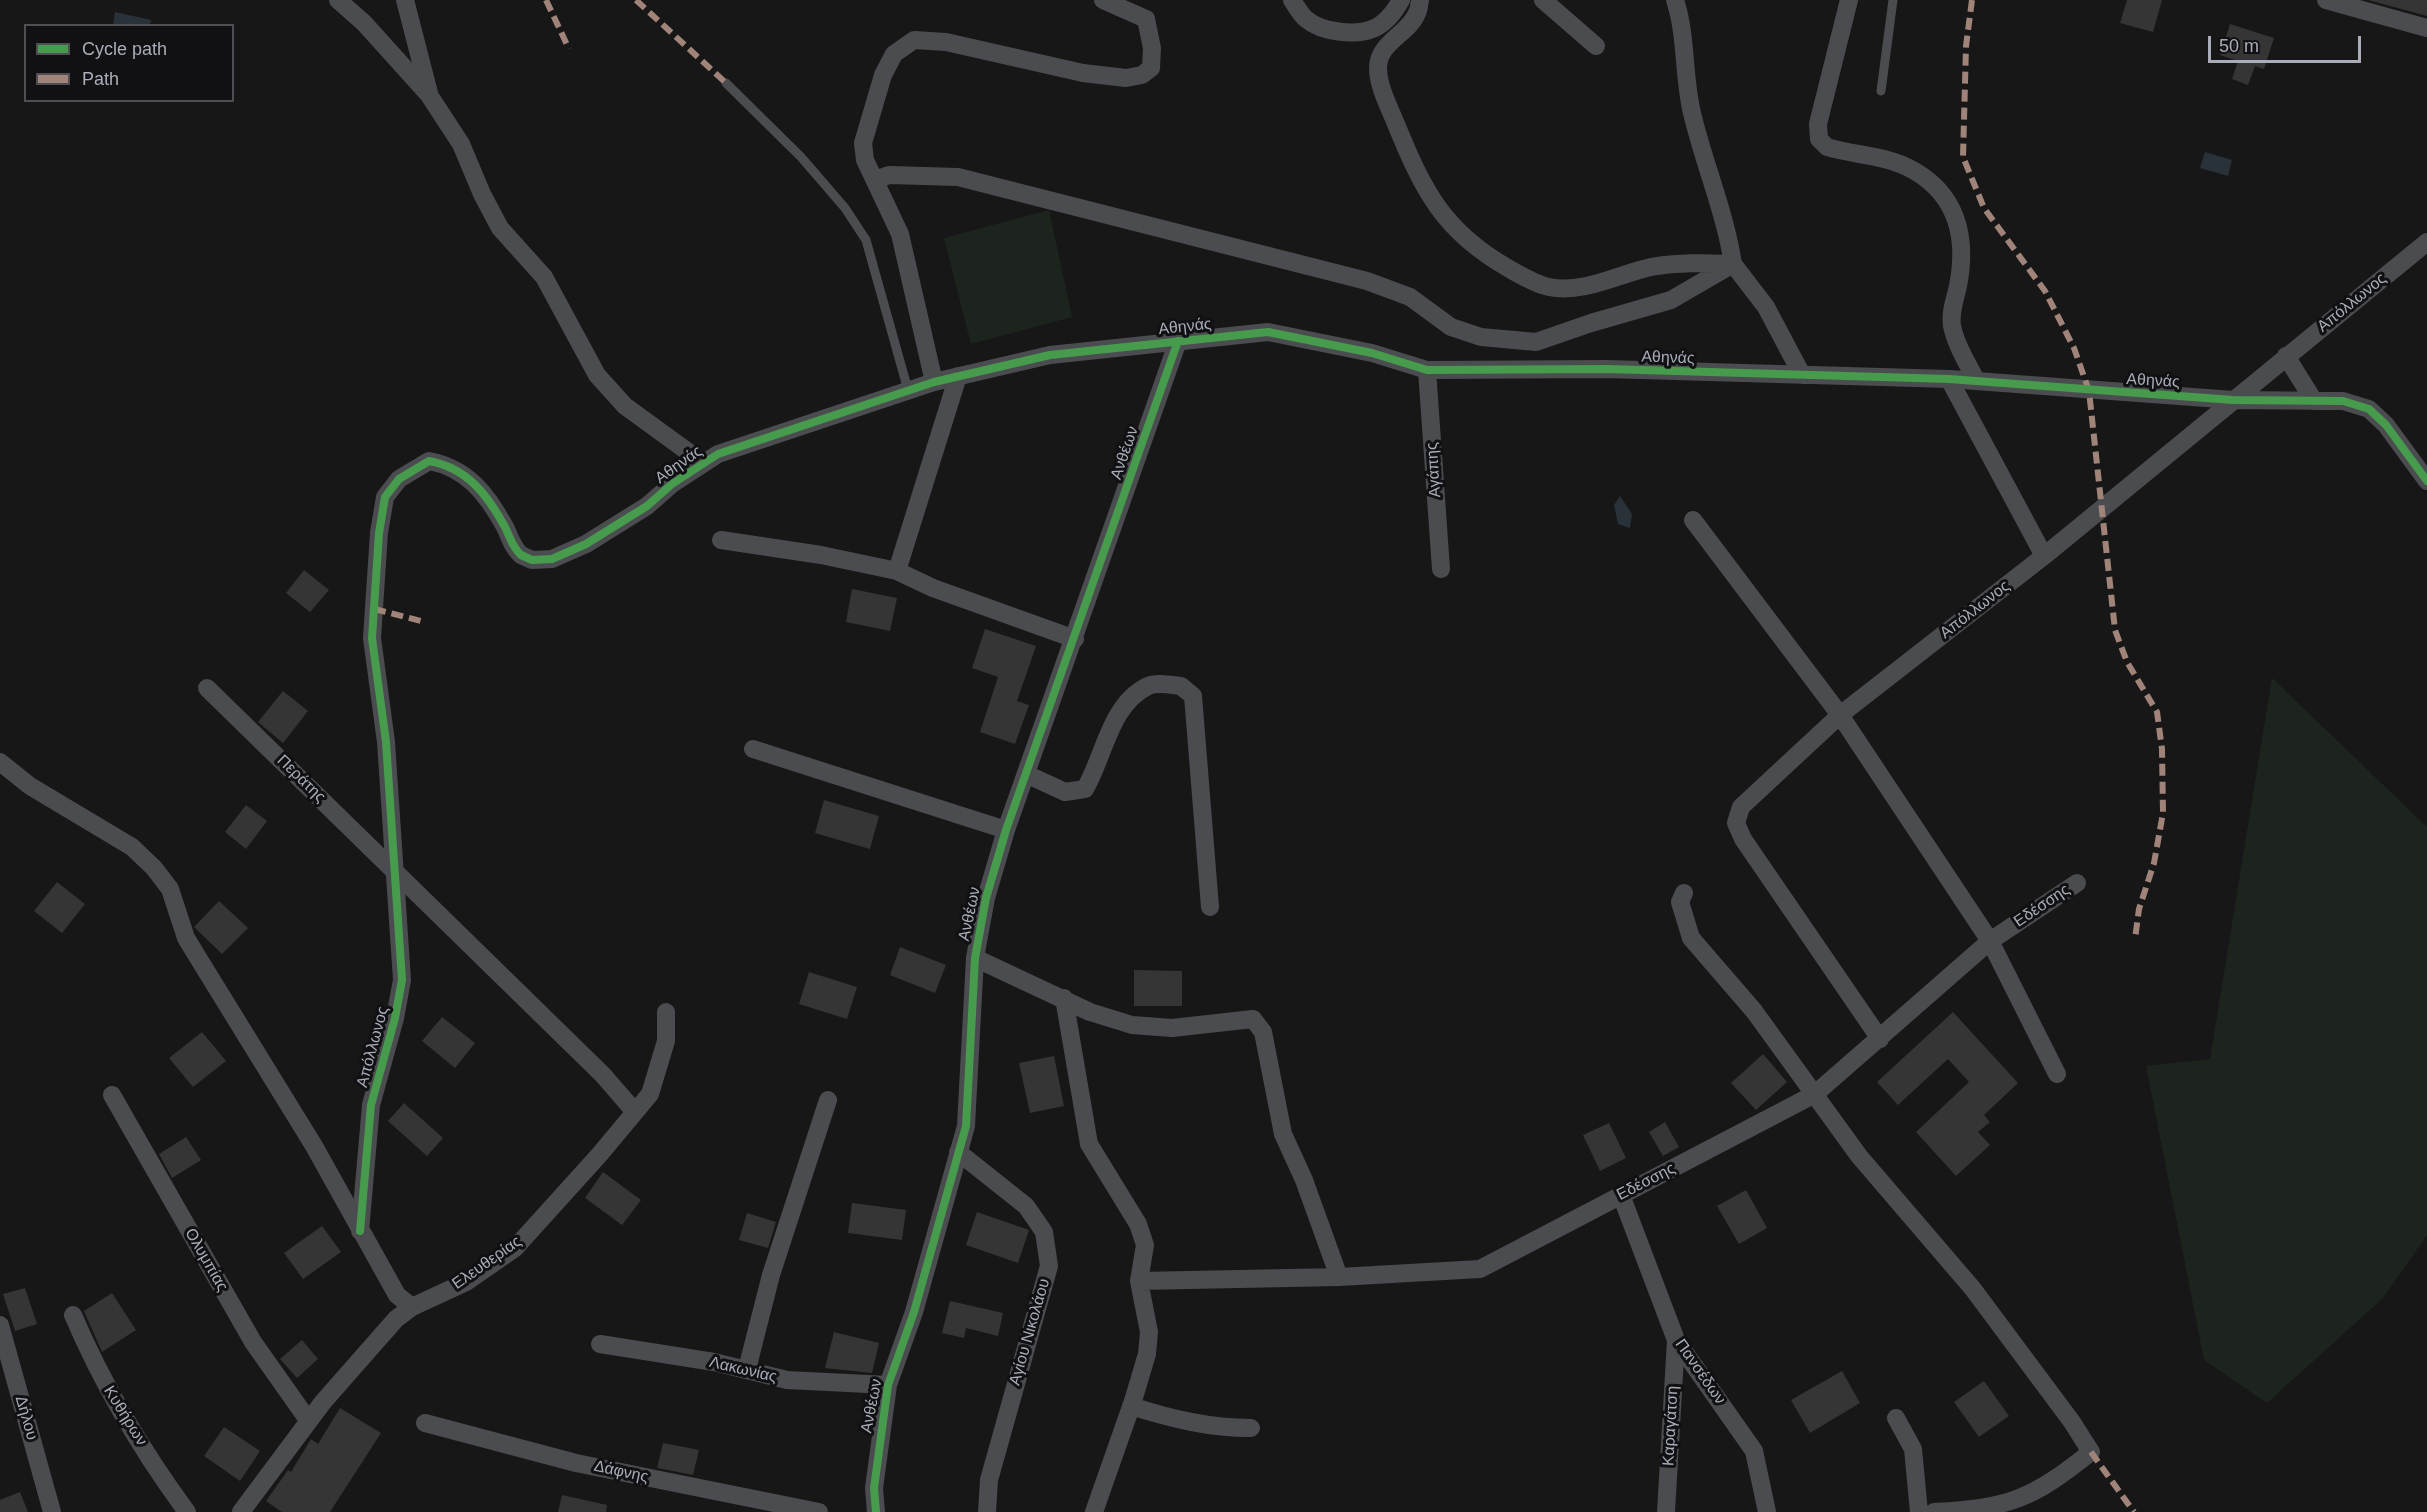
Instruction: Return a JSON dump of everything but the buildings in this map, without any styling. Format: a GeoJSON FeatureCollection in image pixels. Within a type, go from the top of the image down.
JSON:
{"type":"FeatureCollection","features":[{"type":"Feature","properties":{"kind":"street"},"geometry":{"type":"LineString","coordinates":[[338,0],[364,23],[429,95],[461,144],[500,228],[544,277],[597,375],[625,406],[702,462]]}},
{"type":"Feature","properties":{"kind":"street"},"geometry":{"type":"LineString","coordinates":[[405,0],[429,95]]}},
{"type":"Feature","properties":{"kind":"street"},"geometry":{"type":"LineString","coordinates":[[934,382],[900,234],[865,160],[863,143],[883,75],[894,54],[914,40],[946,42],[1083,73],[1126,78],[1142,75],[1151,68],[1152,48],[1146,19],[1103,0]]}},
{"type":"Feature","properties":{"kind":"street"},"geometry":{"type":"LineString","coordinates":[[1292,0],[1306,20],[1326,30],[1354,31],[1375,28],[1394,13],[1401,0]]}},
{"type":"Feature","properties":{"kind":"street"},"geometry":{"type":"LineString","coordinates":[[1420,0],[1417,15],[1383,51],[1378,67],[1384,94],[1410,158],[1426,191],[1452,227],[1488,256],[1519,275],[1549,287],[1578,287],[1649,268],[1684,262],[1733,264]]}},
{"type":"Feature","properties":{"kind":"street"},"geometry":{"type":"LineString","coordinates":[[1543,0],[1596,46]]}},
{"type":"Feature","properties":{"kind":"street"},"geometry":{"type":"LineString","coordinates":[[1675,0],[1681,19],[1691,112],[1720,202],[1733,264],[1766,307],[1802,375]]}},
{"type":"Feature","properties":{"kind":"street"},"geometry":{"type":"LineString","coordinates":[[1848,0],[1818,124],[1819,139],[1827,147],[1907,167],[1942,191],[1956,217],[1962,245],[1958,285],[1952,307],[1952,325],[1958,346],[1976,380]]}},
{"type":"Feature","properties":{"kind":"street"},"geometry":{"type":"LineString","coordinates":[[2326,0],[2427,28]]}},
{"type":"Feature","properties":{"kind":"street"},"geometry":{"type":"LineString","coordinates":[[875,180],[889,175],[958,177],[1367,281],[1410,297],[1451,327],[1502,341],[1536,342],[1591,323],[1671,300],[1733,264]]}},
{"type":"Feature","properties":{"kind":"street","name":"Απόλλωνος"},"geometry":{"type":"LineString","coordinates":[[1880,1040],[1743,839],[1736,823],[1741,807],[1840,715],[2044,556],[2427,242]]}},
{"type":"Feature","properties":{"kind":"street","name":"Αθηνάς"},"geometry":{"type":"LineString","coordinates":[[394,869],[386,742],[372,638],[379,533],[385,497],[399,479],[429,461],[449,465],[464,474],[480,490],[521,555],[532,560],[552,559],[585,544],[647,506],[702,462],[718,454],[908,390],[1050,355],[1268,332],[1372,353],[1427,370],[1607,369],[1949,379],[2234,400],[2343,402],[2369,409],[2386,424],[2427,481]]}},
{"type":"Feature","properties":{"kind":"street","name":"Ανθέων"},"geometry":{"type":"LineString","coordinates":[[876,1512],[874,1488],[888,1385],[914,1312],[945,1193],[966,1126],[975,958],[986,898],[1006,830],[1178,341]]}},
{"type":"Feature","properties":{"kind":"street"},"geometry":{"type":"LineString","coordinates":[[2286,356],[2314,401]]}},
{"type":"Feature","properties":{"kind":"street","name":"Αγάπης"},"geometry":{"type":"LineString","coordinates":[[1427,370],[1441,570]]}},
{"type":"Feature","properties":{"kind":"street"},"geometry":{"type":"LineString","coordinates":[[897,572],[958,376]]}},
{"type":"Feature","properties":{"kind":"street"},"geometry":{"type":"LineString","coordinates":[[1949,379],[2044,556]]}},
{"type":"Feature","properties":{"kind":"street"},"geometry":{"type":"LineString","coordinates":[[1693,520],[1840,715],[1990,941],[2057,1074]]}},
{"type":"Feature","properties":{"kind":"street"},"geometry":{"type":"LineString","coordinates":[[721,540],[821,555],[897,572],[933,588],[1075,639]]}},
{"type":"Feature","properties":{"kind":"street"},"geometry":{"type":"LineString","coordinates":[[1026,774],[1065,792],[1085,789],[1116,720],[1129,702],[1149,686],[1181,686],[1193,696],[1210,907]]}},
{"type":"Feature","properties":{"kind":"street","name":"Περάτης"},"geometry":{"type":"LineString","coordinates":[[207,688],[603,1075],[635,1112]]}},
{"type":"Feature","properties":{"kind":"street"},"geometry":{"type":"LineString","coordinates":[[753,749],[1006,830]]}},
{"type":"Feature","properties":{"kind":"street"},"geometry":{"type":"LineString","coordinates":[[0,762],[30,786],[132,847],[170,889],[186,938],[196,956],[303,1127],[360,1231],[398,1294],[412,1307]]}},
{"type":"Feature","properties":{"kind":"street","name":"Απόλλωνος"},"geometry":{"type":"LineString","coordinates":[[360,1231],[371,1106],[395,1018],[402,980],[394,869]]}},
{"type":"Feature","properties":{"kind":"street","name":"Εδέσσης"},"geometry":{"type":"LineString","coordinates":[[1139,1281],[1339,1277],[1480,1269],[1815,1094],[1880,1040],[1990,941],[2077,883]]}},
{"type":"Feature","properties":{"kind":"street"},"geometry":{"type":"LineString","coordinates":[[1684,893],[1680,902],[1691,938],[1754,1011],[1859,1156],[1973,1289],[2072,1422],[2091,1452],[2033,1494],[1986,1508],[1934,1512]]}},
{"type":"Feature","properties":{"kind":"street"},"geometry":{"type":"LineString","coordinates":[[975,958],[1090,1012],[1132,1025],[1172,1028],[1253,1019],[1263,1032],[1283,1134],[1304,1180],[1339,1277]]}},
{"type":"Feature","properties":{"kind":"street"},"geometry":{"type":"LineString","coordinates":[[1064,998],[1089,1144],[1138,1224],[1145,1245],[1139,1281],[1149,1332],[1147,1354],[1094,1512]]}},
{"type":"Feature","properties":{"kind":"street","name":"Ελευθερίας"},"geometry":{"type":"LineString","coordinates":[[241,1512],[308,1420],[396,1319],[412,1307],[466,1282],[515,1248],[558,1204],[650,1094],[666,1041],[666,1012]]}},
{"type":"Feature","properties":{"kind":"street","name":"Ολυμπίας"},"geometry":{"type":"LineString","coordinates":[[112,1095],[253,1342],[308,1420]]}},
{"type":"Feature","properties":{"kind":"street"},"geometry":{"type":"LineString","coordinates":[[747,1369],[771,1275],[828,1100]]}},
{"type":"Feature","properties":{"kind":"street","name":"Αγίου Νικολάου"},"geometry":{"type":"LineString","coordinates":[[958,1152],[1026,1206],[1044,1232],[1049,1266],[989,1480],[987,1512]]}},
{"type":"Feature","properties":{"kind":"street","name":"Πανσέδων"},"geometry":{"type":"LineString","coordinates":[[1622,1195],[1676,1340],[1754,1451],[1767,1512]]}},
{"type":"Feature","properties":{"kind":"street","name":"Κυθήρων"},"geometry":{"type":"LineString","coordinates":[[73,1315],[94,1364],[113,1399],[187,1512]]}},
{"type":"Feature","properties":{"kind":"street","name":"Δήλου"},"geometry":{"type":"LineString","coordinates":[[0,1325],[52,1512]]}},
{"type":"Feature","properties":{"kind":"street","name":"Καραγάτση"},"geometry":{"type":"LineString","coordinates":[[1666,1512],[1676,1340]]}},
{"type":"Feature","properties":{"kind":"street","name":"Λακωνίας"},"geometry":{"type":"LineString","coordinates":[[600,1344],[747,1369],[787,1380],[888,1385]]}},
{"type":"Feature","properties":{"kind":"street"},"geometry":{"type":"LineString","coordinates":[[1131,1406],[1173,1419],[1217,1428],[1251,1428]]}},
{"type":"Feature","properties":{"kind":"street"},"geometry":{"type":"LineString","coordinates":[[1896,1418],[1913,1449],[1919,1512]]}},
{"type":"Feature","properties":{"kind":"street","name":"Δάφνης"},"geometry":{"type":"LineString","coordinates":[[425,1423],[576,1463],[819,1512]]}},
{"type":"Feature","properties":{"kind":"lane"},"geometry":{"type":"LineString","coordinates":[[1881,91],[1893,0]]}},
{"type":"Feature","properties":{"kind":"lane"},"geometry":{"type":"LineString","coordinates":[[726,83],[801,157],[845,208],[866,240],[908,390]]}},
{"type":"Feature","properties":{"kind":"shaded area"},"geometry":{"type":"Polygon","coordinates":[[[115,12],[151,20],[150,24],[113,24],[115,12]]]}},
{"type":"Feature","properties":{"kind":"shaded area"},"geometry":{"type":"Polygon","coordinates":[[[2205,152],[2232,160],[2228,176],[2200,168],[2205,152]]]}},
{"type":"Feature","properties":{"kind":"shaded area"},"geometry":{"type":"Polygon","coordinates":[[[1049,210],[1072,317],[971,344],[944,238],[1049,210]]]}},
{"type":"Feature","properties":{"kind":"shaded area"},"geometry":{"type":"Polygon","coordinates":[[[1620,496],[1632,514],[1630,528],[1618,524],[1614,505],[1620,496]]]}},
{"type":"Feature","properties":{"kind":"shaded area"},"geometry":{"type":"Polygon","coordinates":[[[2272,678],[2427,827],[2427,1235],[2383,1298],[2267,1403],[2204,1360],[2146,1066],[2210,1059],[2272,678]]]}},
{"type":"Feature","properties":{"kind":"marked path"},"geometry":{"type":"LineString","coordinates":[[546,0],[569,49]]}},
{"type":"Feature","properties":{"kind":"marked path"},"geometry":{"type":"LineString","coordinates":[[636,0],[726,83]]}},
{"type":"Feature","properties":{"kind":"marked path"},"geometry":{"type":"LineString","coordinates":[[1972,0],[1966,46],[1963,157],[1984,208],[2045,291],[2074,348],[2089,391],[2115,630],[2127,662],[2157,712],[2162,749],[2163,813],[2154,863],[2139,909],[2135,939]]}},
{"type":"Feature","properties":{"kind":"marked path"},"geometry":{"type":"LineString","coordinates":[[374,609],[425,622]]}},
{"type":"Feature","properties":{"kind":"marked path"},"geometry":{"type":"LineString","coordinates":[[2091,1452],[2134,1512]]}},
{"type":"Feature","properties":{"kind":"cycle path"},"geometry":{"type":"LineString","coordinates":[[360,1231],[371,1105],[395,1018],[402,980],[386,742],[372,638],[379,533],[385,497],[399,479],[429,461],[442,464],[465,476],[483,493],[521,555],[532,560],[552,559],[586,544],[647,506],[672,484],[718,454],[934,382],[1050,355],[1268,332],[1372,353],[1427,370],[1607,369],[1949,379],[2233,400],[2343,401],[2369,409],[2386,425],[2427,481]]}},
{"type":"Feature","properties":{"kind":"cycle path"},"geometry":{"type":"LineString","coordinates":[[876,1512],[874,1488],[888,1385],[914,1312],[966,1126],[975,958],[986,898],[1006,830],[1178,341]]}}]}
